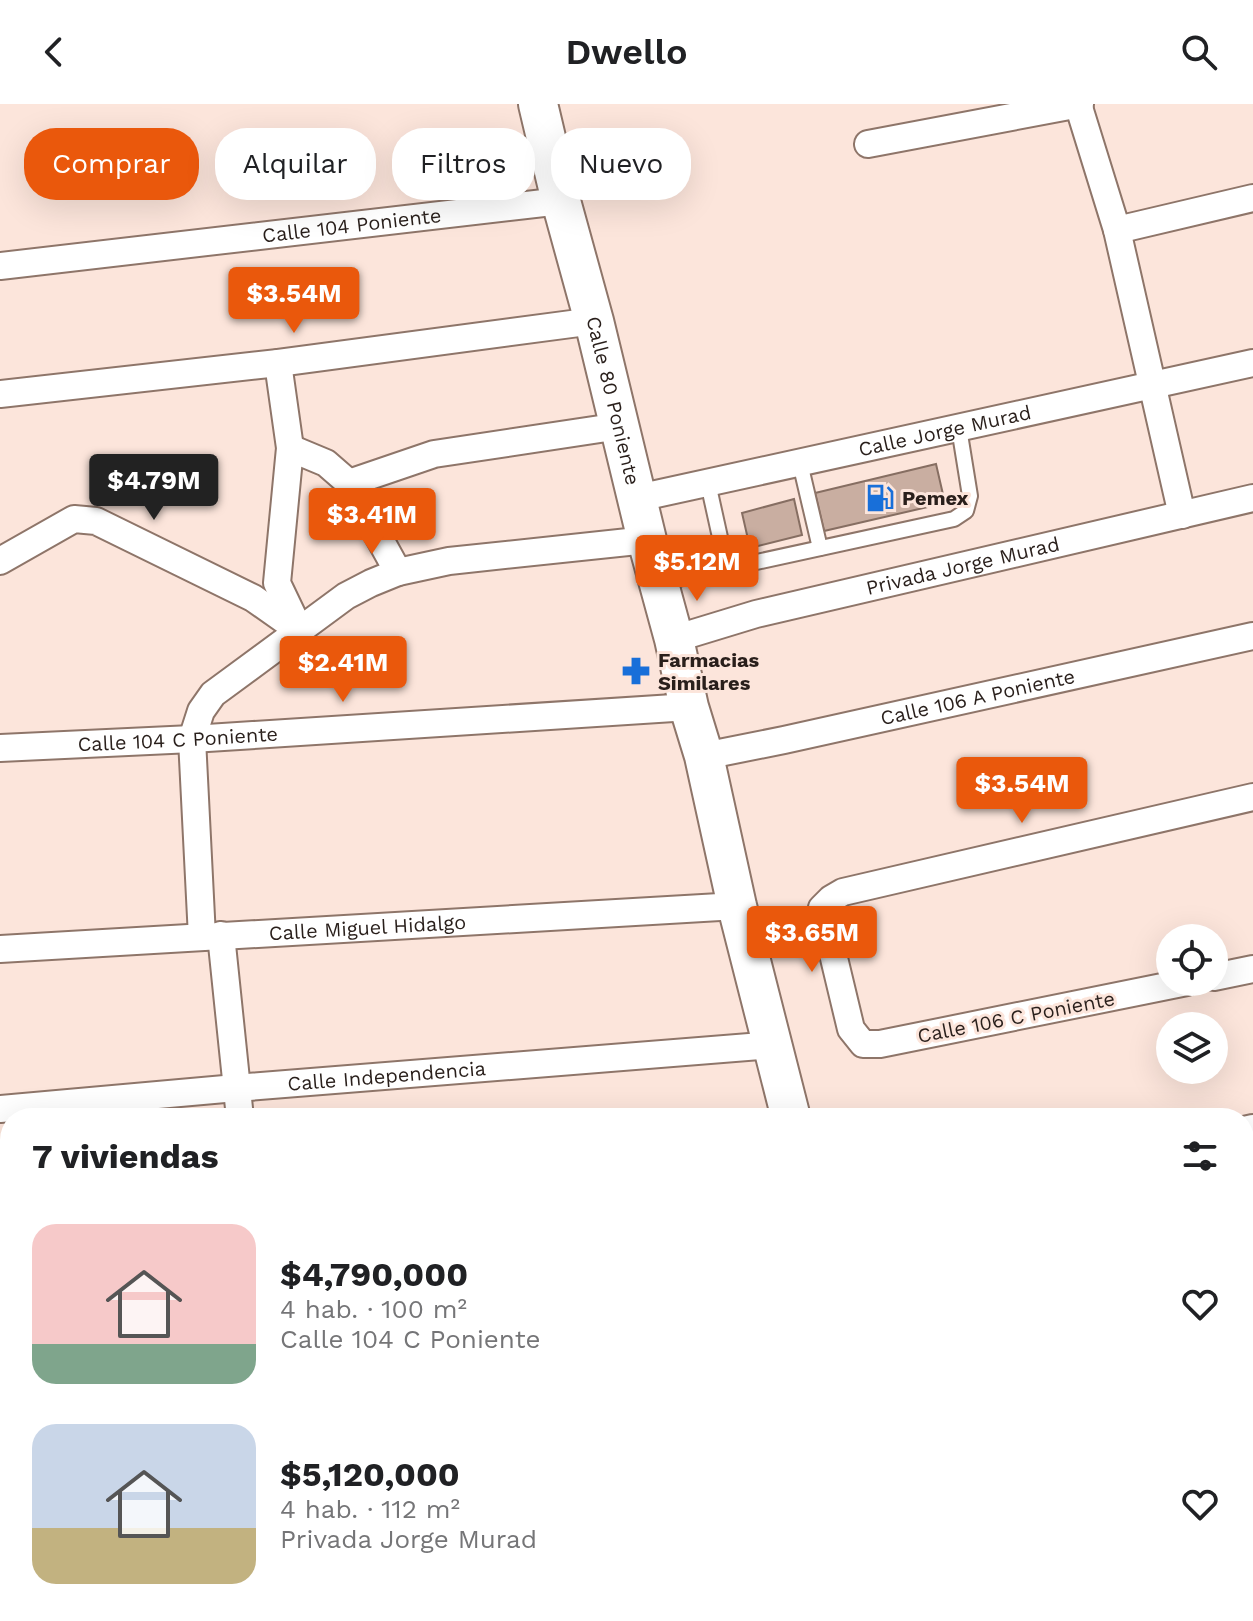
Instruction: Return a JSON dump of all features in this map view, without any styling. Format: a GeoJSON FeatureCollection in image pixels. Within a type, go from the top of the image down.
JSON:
{"type":"FeatureCollection","features":[{"type":"Feature","properties":{"kind":"street","name":"Calle 80 Poniente"},"geometry":{"type":"LineString","coordinates":[[538,104],[689,707],[704,756],[737,906],[789,1108]]}},
{"type":"Feature","properties":{"kind":"street"},"geometry":{"type":"LineString","coordinates":[[868,144],[1079,104],[1117,230],[1182,515]]}},
{"type":"Feature","properties":{"kind":"street"},"geometry":{"type":"LineString","coordinates":[[1117,230],[1253,198]]}},
{"type":"Feature","properties":{"kind":"street","name":"Calle 104 Poniente"},"geometry":{"type":"LineString","coordinates":[[0,266],[561,201]]}},
{"type":"Feature","properties":{"kind":"street"},"geometry":{"type":"LineString","coordinates":[[0,394],[278,363],[594,321]]}},
{"type":"Feature","properties":{"kind":"street"},"geometry":{"type":"LineString","coordinates":[[278,363],[290,448],[277,583],[300,631]]}},
{"type":"Feature","properties":{"kind":"street","name":"Calle Jorge Murad"},"geometry":{"type":"LineString","coordinates":[[638,498],[1253,363]]}},
{"type":"Feature","properties":{"kind":"street"},"geometry":{"type":"LineString","coordinates":[[349,483],[434,454],[620,426]]}},
{"type":"Feature","properties":{"kind":"street"},"geometry":{"type":"LineString","coordinates":[[290,448],[326,463],[349,483],[398,572]]}},
{"type":"Feature","properties":{"kind":"street","name":"Privada Jorge Murad"},"geometry":{"type":"LineString","coordinates":[[674,639],[756,614],[1253,498]]}},
{"type":"Feature","properties":{"kind":"street"},"geometry":{"type":"LineString","coordinates":[[0,561],[74,519],[96,521],[253,598],[300,631]]}},
{"type":"Feature","properties":{"kind":"street"},"geometry":{"type":"LineString","coordinates":[[239,1108],[212,936],[192,739],[201,711],[213,694],[346,596],[398,572],[449,561],[647,540]]}},
{"type":"Feature","properties":{"kind":"street","name":"Calle 106 A Poniente"},"geometry":{"type":"LineString","coordinates":[[704,756],[1253,636]]}},
{"type":"Feature","properties":{"kind":"street","name":"Calle 104 C Poniente"},"geometry":{"type":"LineString","coordinates":[[0,748],[192,739],[689,707]]}},
{"type":"Feature","properties":{"kind":"street","name":"Calle 106 C Poniente"},"geometry":{"type":"LineString","coordinates":[[1156,988],[880,1044],[863,1044],[851,1029],[822,908],[843,892],[1253,797]]}},
{"type":"Feature","properties":{"kind":"street","name":"Calle Miguel Hidalgo"},"geometry":{"type":"LineString","coordinates":[[0,949],[737,906]]}},
{"type":"Feature","properties":{"kind":"street"},"geometry":{"type":"LineString","coordinates":[[1228,974],[1253,969]]}},
{"type":"Feature","properties":{"kind":"street","name":"Calle Independencia"},"geometry":{"type":"LineString","coordinates":[[11,1108],[773,1045]]}},
{"type":"Feature","properties":{"kind":"lane"},"geometry":{"type":"LineString","coordinates":[[660,583],[954,519],[966,511],[970,496],[959,428]]}},
{"type":"Feature","properties":{"kind":"lane"},"geometry":{"type":"LineString","coordinates":[[800,463],[820,548]]}},
{"type":"Feature","properties":{"kind":"lane"},"geometry":{"type":"LineString","coordinates":[[708,483],[727,569]]}},
{"type":"Feature","properties":{"kind":"building","name":"Pemex"},"geometry":{"type":"Polygon","coordinates":[[[936,464],[945,503],[824,531],[815,493],[936,464]]]}},
{"type":"Feature","properties":{"kind":"building"},"geometry":{"type":"Polygon","coordinates":[[[794,499],[802,535],[750,548],[742,513],[794,499]]]}},
{"type":"Feature","properties":{"kind":"place","name":"Pemex"},"geometry":{"type":"Point","coordinates":[880,498]}},
{"type":"Feature","properties":{"kind":"place","name":"Farmacias Similares"},"geometry":{"type":"Point","coordinates":[636,671]}}]}
